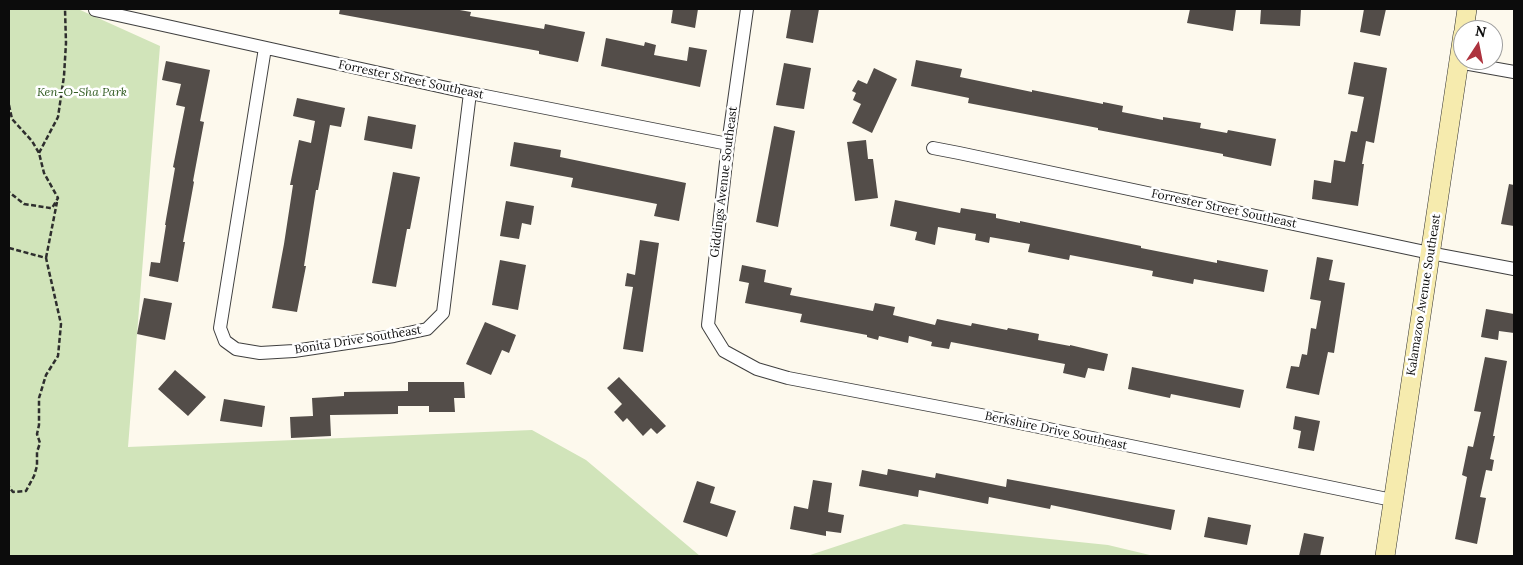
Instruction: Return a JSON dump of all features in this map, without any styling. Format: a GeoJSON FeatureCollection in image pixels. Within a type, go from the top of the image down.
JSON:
{"type":"FeatureCollection","features":[{"type":"Feature","properties":{"kind":"main road","name":"Kalamazoo Avenue Southeast"},"geometry":{"type":"LineString","coordinates":[[1385,556],[1457,70]]}},
{"type":"Feature","properties":{"kind":"street","name":"Giddings Avenue Southeast"},"geometry":{"type":"LineString","coordinates":[[724,351],[708,325],[728,144],[747,9]]}},
{"type":"Feature","properties":{"kind":"street","name":"Forrester Street Southeast"},"geometry":{"type":"LineString","coordinates":[[95,10],[470,94],[728,144]]}},
{"type":"Feature","properties":{"kind":"street","name":"Bonita Drive Southeast"},"geometry":{"type":"LineString","coordinates":[[265,48],[220,328],[225,341],[236,349],[260,353],[294,351],[385,338],[427,329],[443,313],[470,94]]}},
{"type":"Feature","properties":{"kind":"street","name":"Forrester Street Southeast"},"geometry":{"type":"LineString","coordinates":[[933,148],[1514,269]]}},
{"type":"Feature","properties":{"kind":"street","name":"Berkshire Drive Southeast"},"geometry":{"type":"LineString","coordinates":[[724,351],[757,369],[788,378],[981,415],[1392,500]]}},
{"type":"Feature","properties":{"kind":"path"},"geometry":{"type":"LineString","coordinates":[[39,153],[58,117],[66,51],[65,9]]}},
{"type":"Feature","properties":{"kind":"path"},"geometry":{"type":"LineString","coordinates":[[9,105],[12,118],[32,141],[39,153],[44,172],[58,198],[46,258],[61,324],[58,356],[46,374],[39,398],[38,434],[40,443],[34,476],[26,491],[13,492],[9,487]]}},
{"type":"Feature","properties":{"kind":"path"},"geometry":{"type":"LineString","coordinates":[[9,192],[24,204],[50,208],[52,208],[58,198]]}},
{"type":"Feature","properties":{"kind":"path"},"geometry":{"type":"LineString","coordinates":[[9,248],[46,258]]}},
{"type":"Feature","properties":{"kind":"green space","name":"Ken-O-Sha Park"},"geometry":{"type":"Polygon","coordinates":[[[9,9],[78,9],[160,46],[128,447],[532,430],[586,460],[700,556],[9,556],[9,9]]]}},
{"type":"Feature","properties":{"kind":"green space"},"geometry":{"type":"Polygon","coordinates":[[[904,524],[1108,545],[1154,556],[807,556],[904,524]]]}},
{"type":"Feature","properties":{"kind":"building"},"geometry":{"type":"Polygon","coordinates":[[[340,9],[454,9],[471,12],[470,16],[544,29],[545,24],[585,32],[578,62],[539,54],[539,51],[339,14],[340,9]]]}},
{"type":"Feature","properties":{"kind":"building"},"geometry":{"type":"Polygon","coordinates":[[[673,9],[698,9],[695,28],[671,23],[673,9]]]}},
{"type":"Feature","properties":{"kind":"building"},"geometry":{"type":"Polygon","coordinates":[[[791,9],[819,9],[813,43],[786,38],[791,9]]]}},
{"type":"Feature","properties":{"kind":"building"},"geometry":{"type":"Polygon","coordinates":[[[1190,9],[1236,9],[1233,31],[1187,23],[1190,9]]]}},
{"type":"Feature","properties":{"kind":"building"},"geometry":{"type":"Polygon","coordinates":[[[1261,9],[1301,9],[1300,26],[1260,24],[1261,9]]]}},
{"type":"Feature","properties":{"kind":"building"},"geometry":{"type":"Polygon","coordinates":[[[1364,9],[1386,9],[1380,36],[1360,32],[1364,9]]]}},
{"type":"Feature","properties":{"kind":"building"},"geometry":{"type":"Polygon","coordinates":[[[606,38],[644,46],[645,42],[656,45],[654,55],[687,61],[689,47],[707,50],[700,87],[601,66],[606,38]]]}},
{"type":"Feature","properties":{"kind":"building"},"geometry":{"type":"Polygon","coordinates":[[[916,60],[962,69],[960,77],[1032,92],[1032,90],[1123,106],[1122,112],[1163,120],[1163,117],[1201,123],[1200,128],[1227,133],[1228,130],[1276,139],[1271,166],[1223,156],[1223,154],[1098,130],[1098,128],[968,103],[969,98],[911,86],[916,60]]]}},
{"type":"Feature","properties":{"kind":"building"},"geometry":{"type":"Polygon","coordinates":[[[166,61],[210,70],[200,121],[204,122],[178,282],[149,276],[151,262],[160,263],[175,168],[173,167],[185,107],[176,105],[181,84],[162,80],[166,61]]]}},
{"type":"Feature","properties":{"kind":"building"},"geometry":{"type":"Polygon","coordinates":[[[1354,62],[1387,68],[1374,143],[1366,141],[1358,206],[1312,199],[1314,180],[1331,183],[1334,160],[1345,162],[1351,131],[1357,132],[1364,97],[1348,94],[1354,62]]]}},
{"type":"Feature","properties":{"kind":"building"},"geometry":{"type":"Polygon","coordinates":[[[784,63],[811,68],[804,109],[776,105],[784,63]]]}},
{"type":"Feature","properties":{"kind":"building"},"geometry":{"type":"Polygon","coordinates":[[[874,68],[897,79],[872,133],[852,123],[861,104],[853,100],[856,93],[852,91],[858,80],[867,84],[874,68]]]}},
{"type":"Feature","properties":{"kind":"building"},"geometry":{"type":"Polygon","coordinates":[[[297,98],[345,108],[341,127],[330,125],[318,190],[316,190],[304,266],[306,266],[297,312],[272,308],[293,185],[290,185],[299,140],[311,143],[315,121],[293,116],[297,98]]]}},
{"type":"Feature","properties":{"kind":"building"},"geometry":{"type":"Polygon","coordinates":[[[368,116],[416,125],[412,149],[364,140],[368,116]]]}},
{"type":"Feature","properties":{"kind":"building"},"geometry":{"type":"Polygon","coordinates":[[[774,126],[795,131],[778,227],[756,222],[774,126]]]}},
{"type":"Feature","properties":{"kind":"building"},"geometry":{"type":"Polygon","coordinates":[[[866,140],[868,159],[873,159],[878,198],[855,201],[847,142],[866,140]]]}},
{"type":"Feature","properties":{"kind":"building"},"geometry":{"type":"Polygon","coordinates":[[[514,142],[561,150],[560,157],[686,183],[679,221],[654,216],[657,204],[571,187],[573,178],[510,166],[514,142]]]}},
{"type":"Feature","properties":{"kind":"building"},"geometry":{"type":"Polygon","coordinates":[[[393,172],[420,177],[410,229],[407,229],[396,287],[372,283],[393,172]]]}},
{"type":"Feature","properties":{"kind":"building"},"geometry":{"type":"Polygon","coordinates":[[[1509,184],[1514,185],[1514,226],[1501,224],[1509,184]]]}},
{"type":"Feature","properties":{"kind":"building"},"geometry":{"type":"Polygon","coordinates":[[[895,200],[960,213],[961,208],[996,214],[996,218],[1020,223],[1020,221],[1141,246],[1141,248],[1217,263],[1217,260],[1268,270],[1264,292],[1194,279],[1193,284],[1152,276],[1153,271],[1070,255],[1069,260],[1028,252],[1030,244],[990,237],[989,243],[975,240],[976,234],[938,227],[935,245],[915,240],[917,232],[890,226],[895,200]]]}},
{"type":"Feature","properties":{"kind":"building"},"geometry":{"type":"Polygon","coordinates":[[[506,201],[534,206],[531,225],[522,223],[519,239],[500,236],[506,201]]]}},
{"type":"Feature","properties":{"kind":"building"},"geometry":{"type":"Polygon","coordinates":[[[640,240],[659,243],[643,352],[623,349],[633,287],[625,286],[627,273],[635,275],[640,240]]]}},
{"type":"Feature","properties":{"kind":"building"},"geometry":{"type":"Polygon","coordinates":[[[1317,257],[1333,260],[1329,280],[1345,283],[1334,353],[1328,352],[1319,395],[1286,388],[1291,366],[1299,367],[1302,354],[1307,355],[1311,328],[1316,329],[1321,301],[1310,299],[1317,257]]]}},
{"type":"Feature","properties":{"kind":"building"},"geometry":{"type":"Polygon","coordinates":[[[500,260],[526,265],[518,310],[492,305],[500,260]]]}},
{"type":"Feature","properties":{"kind":"building"},"geometry":{"type":"Polygon","coordinates":[[[742,265],[766,270],[764,282],[792,288],[790,295],[873,311],[875,303],[895,307],[893,315],[935,325],[937,319],[971,326],[972,323],[1007,330],[1008,328],[1039,334],[1038,340],[1108,354],[1104,371],[1088,368],[1085,378],[1063,373],[1065,364],[951,342],[949,349],[931,346],[932,342],[909,336],[908,343],[879,336],[878,340],[867,337],[867,335],[800,322],[802,314],[745,303],[749,283],[739,281],[742,265]]]}},
{"type":"Feature","properties":{"kind":"building"},"geometry":{"type":"Polygon","coordinates":[[[144,298],[172,303],[165,340],[137,334],[144,298]]]}},
{"type":"Feature","properties":{"kind":"building"},"geometry":{"type":"Polygon","coordinates":[[[1486,309],[1514,314],[1514,333],[1499,331],[1498,340],[1481,337],[1486,309]]]}},
{"type":"Feature","properties":{"kind":"building"},"geometry":{"type":"Polygon","coordinates":[[[485,322],[516,335],[509,353],[502,350],[491,375],[466,364],[485,322]]]}},
{"type":"Feature","properties":{"kind":"building"},"geometry":{"type":"Polygon","coordinates":[[[1485,357],[1507,361],[1493,436],[1495,436],[1490,459],[1494,460],[1492,471],[1486,470],[1480,497],[1486,498],[1477,544],[1455,539],[1467,477],[1462,475],[1468,446],[1473,447],[1481,412],[1474,411],[1485,357]]]}},
{"type":"Feature","properties":{"kind":"building"},"geometry":{"type":"Polygon","coordinates":[[[1132,367],[1244,390],[1240,408],[1171,394],[1170,398],[1128,389],[1132,367]]]}},
{"type":"Feature","properties":{"kind":"building"},"geometry":{"type":"Polygon","coordinates":[[[175,370],[206,397],[188,416],[158,389],[175,370]]]}},
{"type":"Feature","properties":{"kind":"building"},"geometry":{"type":"Polygon","coordinates":[[[619,377],[666,426],[657,434],[651,428],[643,436],[627,418],[623,422],[614,412],[622,404],[607,388],[619,377]]]}},
{"type":"Feature","properties":{"kind":"building"},"geometry":{"type":"Polygon","coordinates":[[[408,382],[464,382],[465,398],[454,398],[455,412],[429,412],[429,406],[398,406],[398,414],[330,415],[331,436],[291,438],[290,417],[313,416],[312,398],[344,396],[344,392],[408,391],[408,382]]]}},
{"type":"Feature","properties":{"kind":"building"},"geometry":{"type":"Polygon","coordinates":[[[224,399],[265,406],[262,427],[220,421],[224,399]]]}},
{"type":"Feature","properties":{"kind":"building"},"geometry":{"type":"Polygon","coordinates":[[[1295,416],[1320,421],[1314,451],[1298,448],[1301,431],[1293,429],[1295,416]]]}},
{"type":"Feature","properties":{"kind":"building"},"geometry":{"type":"Polygon","coordinates":[[[888,469],[935,478],[936,473],[1006,487],[1007,479],[1175,510],[1171,530],[1051,505],[1050,509],[989,497],[988,504],[919,490],[918,497],[859,486],[862,470],[887,475],[888,469]]]}},
{"type":"Feature","properties":{"kind":"building"},"geometry":{"type":"Polygon","coordinates":[[[813,480],[832,483],[828,512],[844,515],[841,533],[826,531],[826,536],[790,529],[794,506],[808,509],[813,480]]]}},
{"type":"Feature","properties":{"kind":"building"},"geometry":{"type":"Polygon","coordinates":[[[697,481],[715,487],[710,503],[736,511],[727,537],[683,522],[697,481]]]}},
{"type":"Feature","properties":{"kind":"building"},"geometry":{"type":"Polygon","coordinates":[[[1208,517],[1251,525],[1247,545],[1204,537],[1208,517]]]}},
{"type":"Feature","properties":{"kind":"building"},"geometry":{"type":"Polygon","coordinates":[[[1304,533],[1324,537],[1320,556],[1299,556],[1304,533]]]}}]}
